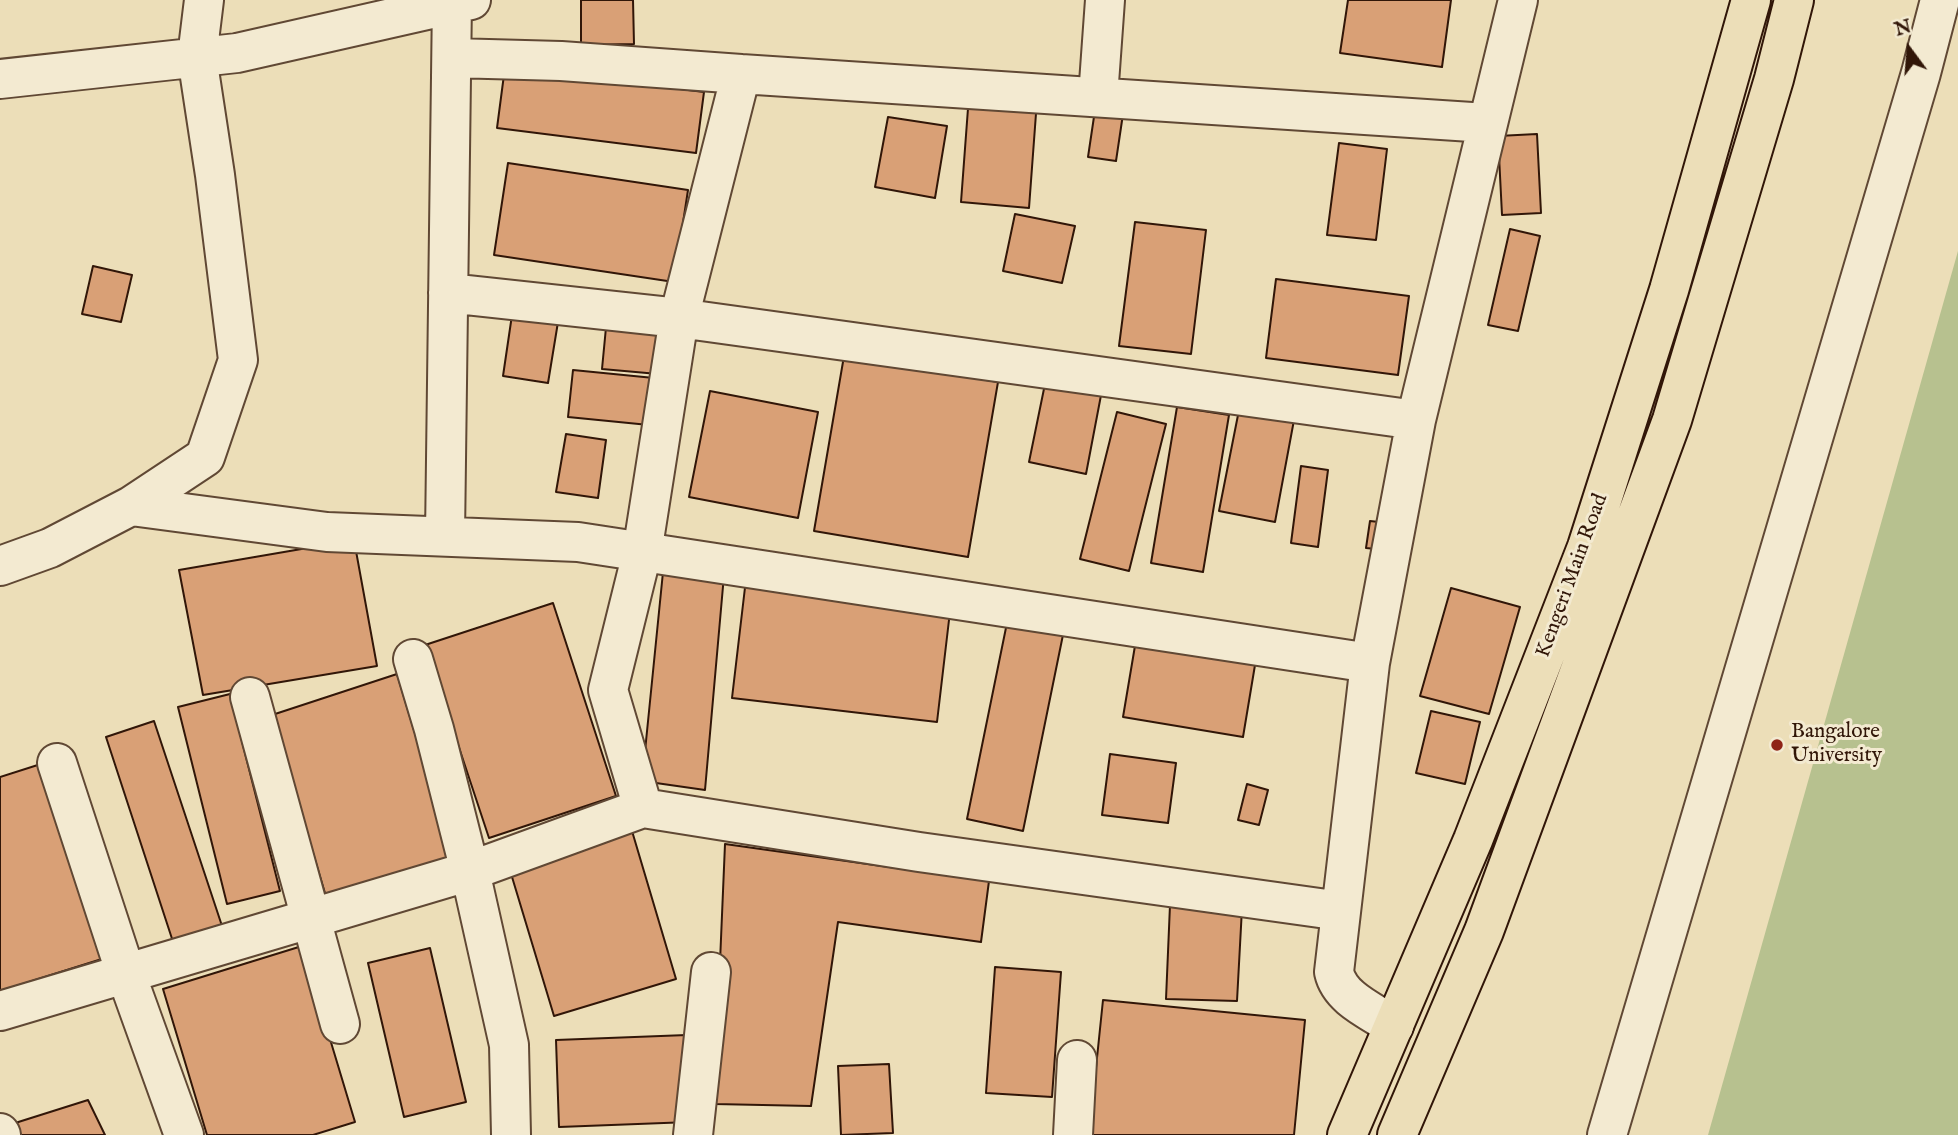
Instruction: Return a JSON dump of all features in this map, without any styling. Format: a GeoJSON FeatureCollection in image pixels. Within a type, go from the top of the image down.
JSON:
{"type":"FeatureCollection","features":[{"type":"Feature","properties":{"kind":"main road","name":"Kengeri Main Road"},"geometry":{"type":"LineString","coordinates":[[1347,1135],[1473,840],[1587,547],[1669,290],[1751,0]]}},
{"type":"Feature","properties":{"kind":"main road","name":"Kengeri Main Road"},"geometry":{"type":"LineString","coordinates":[[1397,1135],[1484,931],[1672,420],[1774,79],[1794,0]]}},
{"type":"Feature","properties":{"kind":"street"},"geometry":{"type":"LineString","coordinates":[[0,566],[50,548],[131,506],[205,457],[238,360],[197,57],[204,0]]}},
{"type":"Feature","properties":{"kind":"street"},"geometry":{"type":"LineString","coordinates":[[1098,97],[1105,0]]}},
{"type":"Feature","properties":{"kind":"street"},"geometry":{"type":"LineString","coordinates":[[1394,1026],[1343,993],[1337,984],[1334,972],[1340,911],[1370,663],[1416,420],[1518,0]]}},
{"type":"Feature","properties":{"kind":"street"},"geometry":{"type":"LineString","coordinates":[[1607,1135],[1921,73],[1940,0]]}},
{"type":"Feature","properties":{"kind":"street"},"geometry":{"type":"LineString","coordinates":[[0,79],[237,53],[459,1],[452,58],[445,536]]}},
{"type":"Feature","properties":{"kind":"street"},"geometry":{"type":"LineString","coordinates":[[452,58],[561,61],[1487,123]]}},
{"type":"Feature","properties":{"kind":"street"},"geometry":{"type":"LineString","coordinates":[[643,808],[608,691],[642,553],[679,318],[741,74]]}},
{"type":"Feature","properties":{"kind":"street"},"geometry":{"type":"LineString","coordinates":[[448,293],[679,318],[1416,420]]}},
{"type":"Feature","properties":{"kind":"street"},"geometry":{"type":"LineString","coordinates":[[131,506],[327,532],[578,542],[1370,663]]}},
{"type":"Feature","properties":{"kind":"street"},"geometry":{"type":"LineString","coordinates":[[412,659],[435,729],[509,1045],[511,1135]]}},
{"type":"Feature","properties":{"kind":"street"},"geometry":{"type":"LineString","coordinates":[[250,697],[340,1024]]}},
{"type":"Feature","properties":{"kind":"street"},"geometry":{"type":"LineString","coordinates":[[57,764],[126,974],[184,1135]]}},
{"type":"Feature","properties":{"kind":"street"},"geometry":{"type":"LineString","coordinates":[[0,1011],[470,870],[643,808],[919,852],[1340,911]]}},
{"type":"Feature","properties":{"kind":"street"},"geometry":{"type":"LineString","coordinates":[[693,1135],[711,972]]}},
{"type":"Feature","properties":{"kind":"street"},"geometry":{"type":"LineString","coordinates":[[1073,1135],[1077,1060]]}},
{"type":"Feature","properties":{"kind":"green space"},"geometry":{"type":"Polygon","coordinates":[[[1958,251],[1958,1135],[1708,1135],[1958,251]]]}},
{"type":"Feature","properties":{"kind":"building"},"geometry":{"type":"Polygon","coordinates":[[[581,0],[633,0],[634,44],[581,45],[581,0]]]}},
{"type":"Feature","properties":{"kind":"building"},"geometry":{"type":"Polygon","coordinates":[[[1348,0],[1451,0],[1442,67],[1340,53],[1348,0]]]}},
{"type":"Feature","properties":{"kind":"building"},"geometry":{"type":"Polygon","coordinates":[[[505,67],[704,92],[696,153],[497,128],[505,67]]]}},
{"type":"Feature","properties":{"kind":"building"},"geometry":{"type":"Polygon","coordinates":[[[969,95],[1037,100],[1029,208],[961,202],[969,95]]]}},
{"type":"Feature","properties":{"kind":"building"},"geometry":{"type":"Polygon","coordinates":[[[1095,110],[1123,114],[1116,161],[1088,157],[1095,110]]]}},
{"type":"Feature","properties":{"kind":"building"},"geometry":{"type":"Polygon","coordinates":[[[888,117],[947,126],[935,198],[875,187],[888,117]]]}},
{"type":"Feature","properties":{"kind":"building"},"geometry":{"type":"Polygon","coordinates":[[[1537,134],[1541,213],[1502,215],[1498,136],[1537,134]]]}},
{"type":"Feature","properties":{"kind":"building"},"geometry":{"type":"Polygon","coordinates":[[[1339,143],[1387,149],[1376,240],[1327,235],[1339,143]]]}},
{"type":"Feature","properties":{"kind":"building"},"geometry":{"type":"Polygon","coordinates":[[[508,163],[688,190],[674,282],[494,255],[508,163]]]}},
{"type":"Feature","properties":{"kind":"building"},"geometry":{"type":"Polygon","coordinates":[[[1015,214],[1075,226],[1062,283],[1003,271],[1015,214]]]}},
{"type":"Feature","properties":{"kind":"building"},"geometry":{"type":"Polygon","coordinates":[[[1135,222],[1206,230],[1191,354],[1119,346],[1135,222]]]}},
{"type":"Feature","properties":{"kind":"building"},"geometry":{"type":"Polygon","coordinates":[[[1510,229],[1540,236],[1518,331],[1488,325],[1510,229]]]}},
{"type":"Feature","properties":{"kind":"building"},"geometry":{"type":"Polygon","coordinates":[[[93,266],[132,275],[121,322],[82,314],[93,266]]]}},
{"type":"Feature","properties":{"kind":"building"},"geometry":{"type":"Polygon","coordinates":[[[1276,279],[1409,296],[1398,375],[1266,358],[1276,279]]]}},
{"type":"Feature","properties":{"kind":"building"},"geometry":{"type":"Polygon","coordinates":[[[512,315],[558,322],[548,383],[503,376],[512,315]]]}},
{"type":"Feature","properties":{"kind":"building"},"geometry":{"type":"Polygon","coordinates":[[[607,317],[663,322],[658,374],[602,369],[607,317]]]}},
{"type":"Feature","properties":{"kind":"building"},"geometry":{"type":"Polygon","coordinates":[[[844,356],[998,382],[968,557],[814,531],[844,356]]]}},
{"type":"Feature","properties":{"kind":"building"},"geometry":{"type":"Polygon","coordinates":[[[573,370],[664,379],[659,426],[568,417],[573,370]]]}},
{"type":"Feature","properties":{"kind":"building"},"geometry":{"type":"Polygon","coordinates":[[[1046,379],[1102,390],[1086,474],[1029,462],[1046,379]]]}},
{"type":"Feature","properties":{"kind":"building"},"geometry":{"type":"Polygon","coordinates":[[[710,391],[818,412],[798,518],[689,497],[710,391]]]}},
{"type":"Feature","properties":{"kind":"building"},"geometry":{"type":"Polygon","coordinates":[[[1177,407],[1229,415],[1203,572],[1151,563],[1177,407]]]}},
{"type":"Feature","properties":{"kind":"building"},"geometry":{"type":"Polygon","coordinates":[[[1239,410],[1294,420],[1275,522],[1219,511],[1239,410]]]}},
{"type":"Feature","properties":{"kind":"building"},"geometry":{"type":"Polygon","coordinates":[[[1117,412],[1166,424],[1129,571],[1080,559],[1117,412]]]}},
{"type":"Feature","properties":{"kind":"building"},"geometry":{"type":"Polygon","coordinates":[[[566,434],[606,440],[598,498],[556,492],[566,434]]]}},
{"type":"Feature","properties":{"kind":"building"},"geometry":{"type":"Polygon","coordinates":[[[1301,466],[1328,470],[1318,547],[1291,543],[1301,466]]]}},
{"type":"Feature","properties":{"kind":"building"},"geometry":{"type":"Polygon","coordinates":[[[1370,521],[1388,523],[1385,550],[1366,548],[1370,521]]]}},
{"type":"Feature","properties":{"kind":"building"},"geometry":{"type":"Polygon","coordinates":[[[354,540],[377,666],[203,695],[179,570],[354,540]]]}},
{"type":"Feature","properties":{"kind":"building"},"geometry":{"type":"Polygon","coordinates":[[[663,572],[724,575],[705,790],[642,781],[663,572]]]}},
{"type":"Feature","properties":{"kind":"building"},"geometry":{"type":"Polygon","coordinates":[[[746,579],[951,603],[937,722],[732,698],[746,579]]]}},
{"type":"Feature","properties":{"kind":"building"},"geometry":{"type":"Polygon","coordinates":[[[1451,588],[1520,607],[1489,714],[1420,696],[1451,588]]]}},
{"type":"Feature","properties":{"kind":"building"},"geometry":{"type":"Polygon","coordinates":[[[553,603],[616,796],[489,838],[425,645],[553,603]]]}},
{"type":"Feature","properties":{"kind":"building"},"geometry":{"type":"Polygon","coordinates":[[[1009,613],[1065,625],[1023,831],[967,819],[1009,613]]]}},
{"type":"Feature","properties":{"kind":"building"},"geometry":{"type":"Polygon","coordinates":[[[1138,628],[1258,647],[1243,737],[1123,717],[1138,628]]]}},
{"type":"Feature","properties":{"kind":"building"},"geometry":{"type":"Polygon","coordinates":[[[397,674],[452,856],[327,900],[272,715],[397,674]]]}},
{"type":"Feature","properties":{"kind":"building"},"geometry":{"type":"Polygon","coordinates":[[[230,694],[280,891],[227,904],[178,707],[230,694]]]}},
{"type":"Feature","properties":{"kind":"building"},"geometry":{"type":"Polygon","coordinates":[[[1431,711],[1480,722],[1465,784],[1416,773],[1431,711]]]}},
{"type":"Feature","properties":{"kind":"building"},"geometry":{"type":"Polygon","coordinates":[[[154,721],[226,938],[177,954],[106,737],[154,721]]]}},
{"type":"Feature","properties":{"kind":"building"},"geometry":{"type":"Polygon","coordinates":[[[1110,754],[1176,763],[1168,823],[1102,815],[1110,754]]]}},
{"type":"Feature","properties":{"kind":"building"},"geometry":{"type":"Polygon","coordinates":[[[44,763],[105,958],[0,991],[0,777],[44,763]]]}},
{"type":"Feature","properties":{"kind":"building"},"geometry":{"type":"Polygon","coordinates":[[[1247,784],[1268,790],[1259,825],[1238,820],[1247,784]]]}},
{"type":"Feature","properties":{"kind":"building"},"geometry":{"type":"Polygon","coordinates":[[[632,831],[676,979],[554,1016],[509,867],[632,831]]]}},
{"type":"Feature","properties":{"kind":"building"},"geometry":{"type":"Polygon","coordinates":[[[725,844],[989,881],[981,942],[838,922],[811,1106],[714,1104],[725,844]]]}},
{"type":"Feature","properties":{"kind":"building"},"geometry":{"type":"Polygon","coordinates":[[[1170,905],[1242,908],[1237,1001],[1166,999],[1170,905]]]}},
{"type":"Feature","properties":{"kind":"building"},"geometry":{"type":"Polygon","coordinates":[[[302,946],[355,1122],[313,1135],[207,1135],[163,989],[302,946]]]}},
{"type":"Feature","properties":{"kind":"building"},"geometry":{"type":"Polygon","coordinates":[[[430,948],[466,1102],[404,1117],[368,963],[430,948]]]}},
{"type":"Feature","properties":{"kind":"building"},"geometry":{"type":"Polygon","coordinates":[[[995,967],[1061,972],[1052,1097],[986,1093],[995,967]]]}},
{"type":"Feature","properties":{"kind":"building"},"geometry":{"type":"Polygon","coordinates":[[[1103,1000],[1305,1020],[1294,1135],[1089,1135],[1103,1000]]]}},
{"type":"Feature","properties":{"kind":"building"},"geometry":{"type":"Polygon","coordinates":[[[687,1035],[690,1122],[559,1127],[556,1040],[687,1035]]]}},
{"type":"Feature","properties":{"kind":"building"},"geometry":{"type":"Polygon","coordinates":[[[889,1064],[893,1133],[841,1135],[838,1066],[889,1064]]]}},
{"type":"Feature","properties":{"kind":"building"},"geometry":{"type":"Polygon","coordinates":[[[88,1100],[105,1135],[16,1135],[12,1124],[88,1100]]]}},
{"type":"Feature","properties":{"kind":"place","name":"Bangalore University"},"geometry":{"type":"Point","coordinates":[1777,745]}}]}
